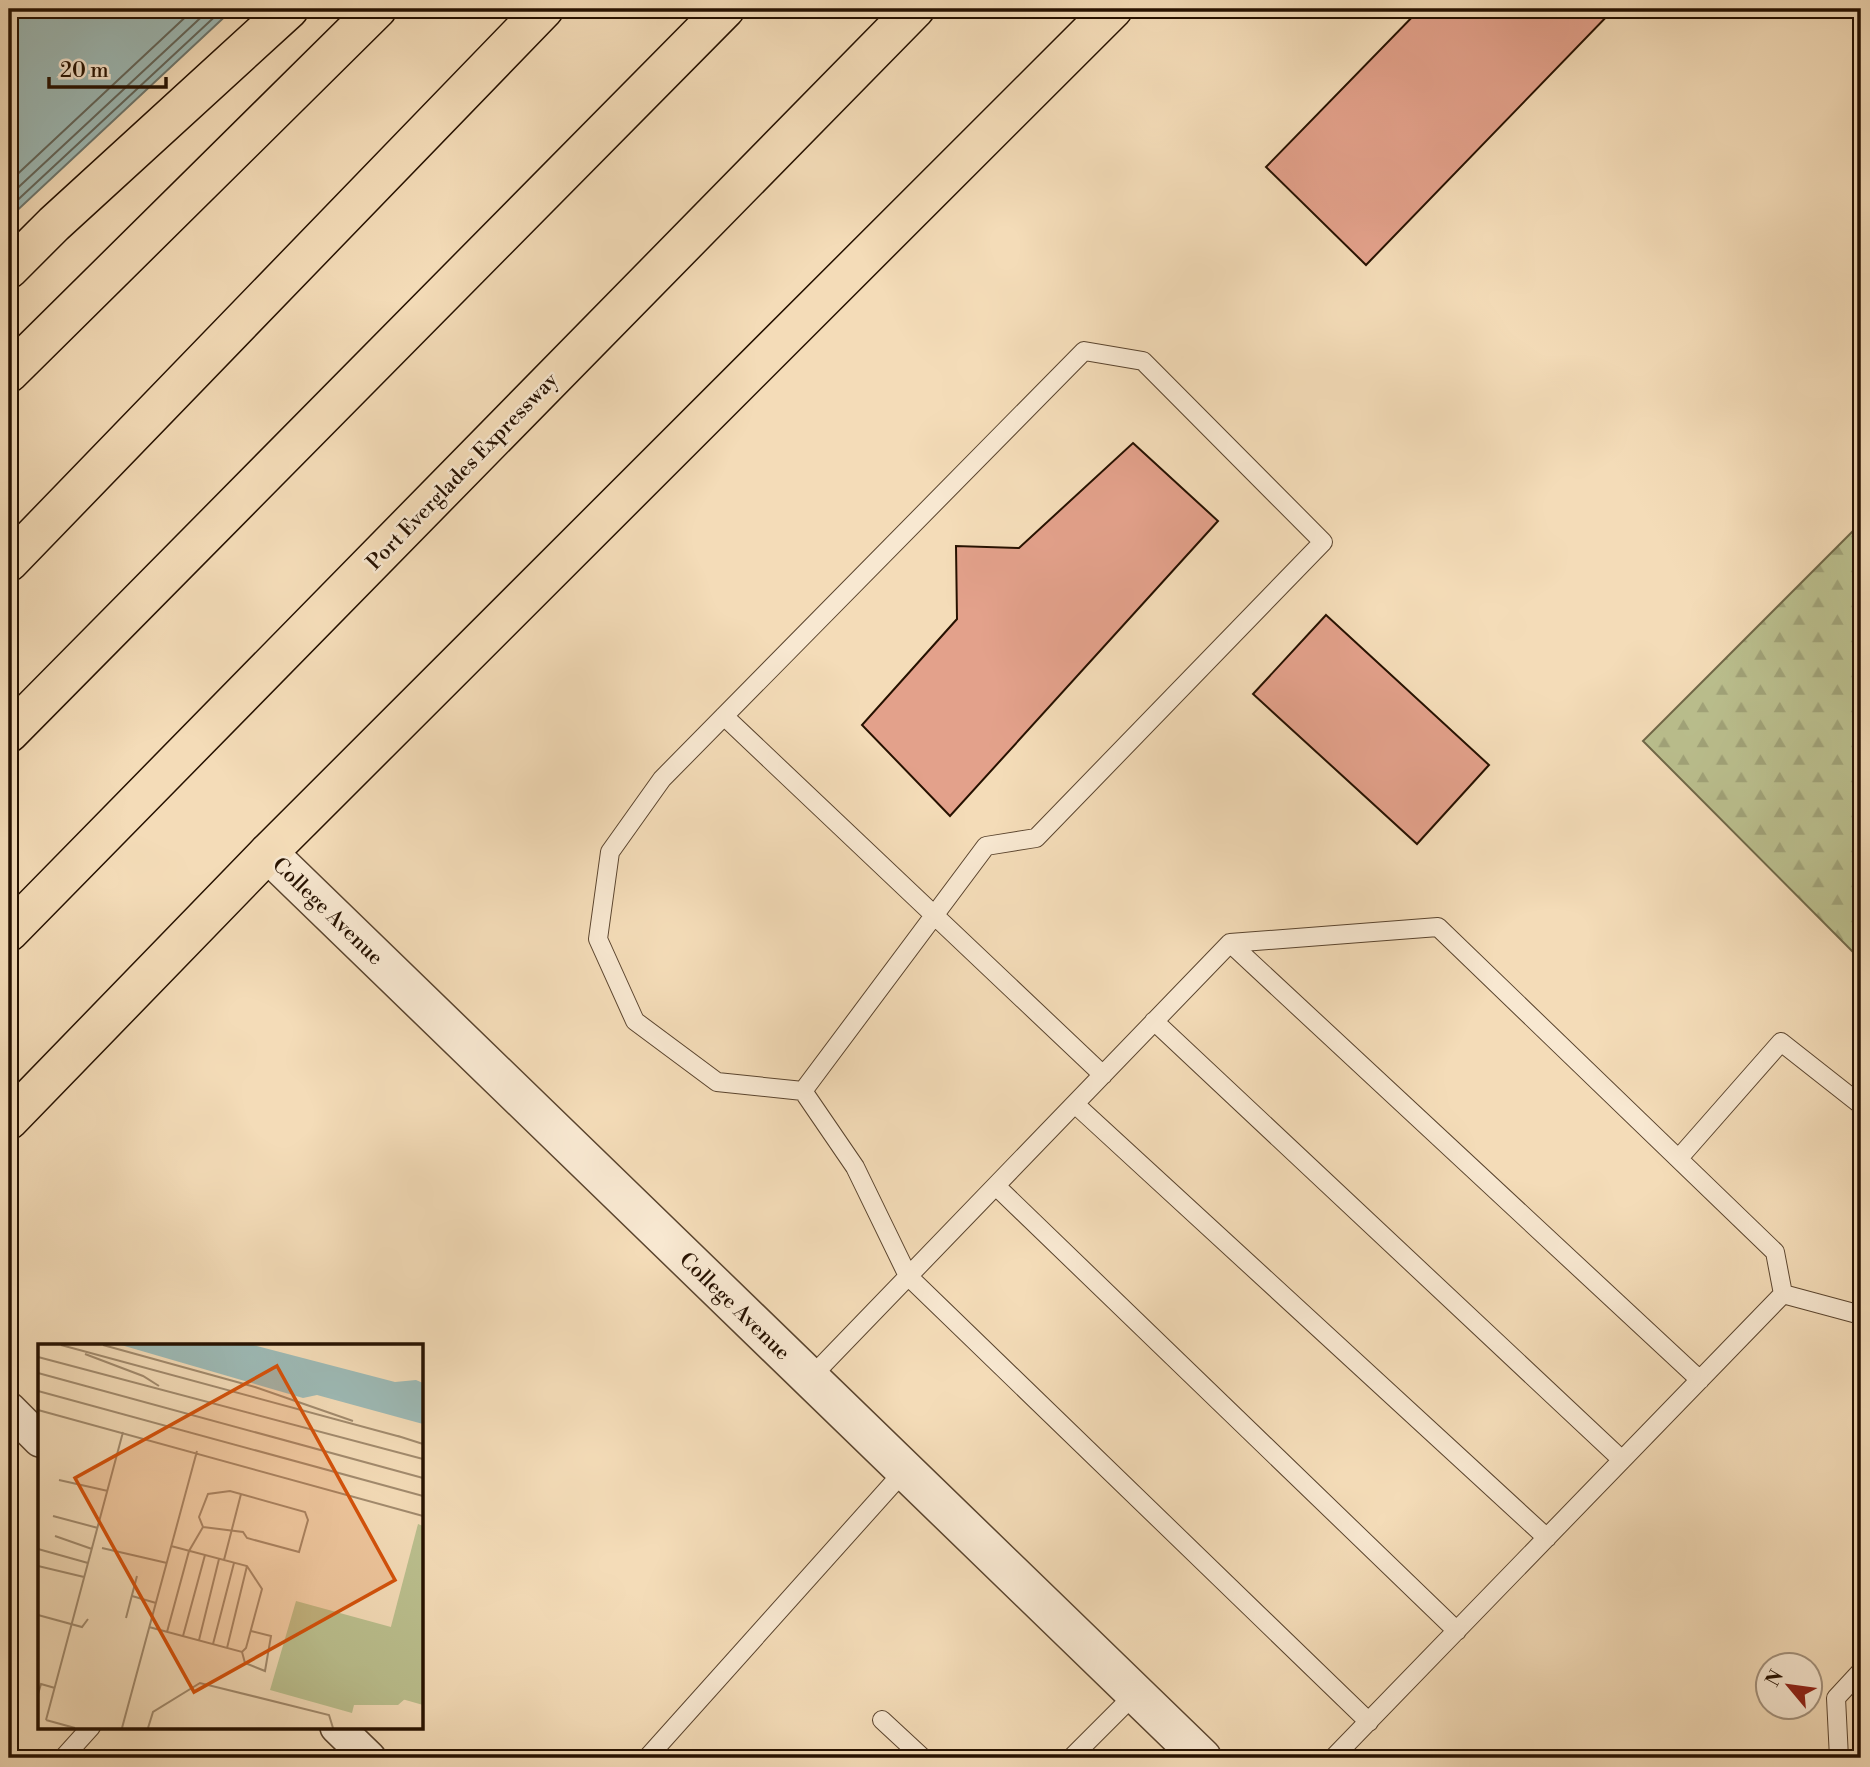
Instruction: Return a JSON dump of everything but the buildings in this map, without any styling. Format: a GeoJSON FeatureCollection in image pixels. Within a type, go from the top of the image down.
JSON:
{"type":"FeatureCollection","features":[{"type":"Feature","properties":{"kind":"main road"},"geometry":{"type":"LineString","coordinates":[[9,270],[54,225],[289,9]]}},
{"type":"Feature","properties":{"kind":"main road"},"geometry":{"type":"LineString","coordinates":[[9,373],[377,9]]}},
{"type":"Feature","properties":{"kind":"main road"},"geometry":{"type":"LineString","coordinates":[[9,562],[544,9]]}},
{"type":"Feature","properties":{"kind":"main road"},"geometry":{"type":"LineString","coordinates":[[9,733],[724,9]]}},
{"type":"Feature","properties":{"kind":"main road","name":"Port Everglades Expressway"},"geometry":{"type":"LineString","coordinates":[[9,932],[915,9]]}},
{"type":"Feature","properties":{"kind":"main road"},"geometry":{"type":"LineString","coordinates":[[9,1120],[268,853],[1113,9]]}},
{"type":"Feature","properties":{"kind":"street","name":"College Avenue"},"geometry":{"type":"LineString","coordinates":[[268,853],[1202,1758]]}},
{"type":"Feature","properties":{"kind":"street"},"geometry":{"type":"LineString","coordinates":[[9,1409],[38,1438]]}},
{"type":"Feature","properties":{"kind":"street"},"geometry":{"type":"LineString","coordinates":[[338,1728],[369,1758]]}},
{"type":"Feature","properties":{"kind":"lane"},"geometry":{"type":"LineString","coordinates":[[803,1091],[986,846],[1036,838],[1323,542],[1143,361],[1084,351],[662,779],[610,852],[598,939],[635,1021],[706,1075],[717,1082],[803,1091],[855,1167],[908,1276],[1368,1722]]}},
{"type":"Feature","properties":{"kind":"lane"},"geometry":{"type":"LineString","coordinates":[[724,716],[1102,1075]]}},
{"type":"Feature","properties":{"kind":"lane"},"geometry":{"type":"LineString","coordinates":[[810,1378],[1230,943],[1438,927],[1775,1252],[1783,1294]]}},
{"type":"Feature","properties":{"kind":"lane"},"geometry":{"type":"LineString","coordinates":[[1230,943],[1700,1380]]}},
{"type":"Feature","properties":{"kind":"lane"},"geometry":{"type":"LineString","coordinates":[[1154,1021],[1622,1460]]}},
{"type":"Feature","properties":{"kind":"lane"},"geometry":{"type":"LineString","coordinates":[[1679,1158],[1781,1042],[1861,1105]]}},
{"type":"Feature","properties":{"kind":"lane"},"geometry":{"type":"LineString","coordinates":[[1075,1104],[1546,1538]]}},
{"type":"Feature","properties":{"kind":"lane"},"geometry":{"type":"LineString","coordinates":[[996,1186],[1457,1632]]}},
{"type":"Feature","properties":{"kind":"lane"},"geometry":{"type":"LineString","coordinates":[[1333,1758],[1783,1294]]}},
{"type":"Feature","properties":{"kind":"lane"},"geometry":{"type":"LineString","coordinates":[[1783,1294],[1861,1315]]}},
{"type":"Feature","properties":{"kind":"lane"},"geometry":{"type":"LineString","coordinates":[[647,1758],[905,1470]]}},
{"type":"Feature","properties":{"kind":"lane"},"geometry":{"type":"LineString","coordinates":[[1839,1758],[1836,1698],[1861,1671]]}},
{"type":"Feature","properties":{"kind":"lane"},"geometry":{"type":"LineString","coordinates":[[1071,1758],[1136,1694]]}},
{"type":"Feature","properties":{"kind":"lane"},"geometry":{"type":"LineString","coordinates":[[882,1720],[923,1758]]}},
{"type":"Feature","properties":{"kind":"lane"},"geometry":{"type":"LineString","coordinates":[[63,1758],[90,1728]]}},
{"type":"Feature","properties":{"kind":"green space"},"geometry":{"type":"Polygon","coordinates":[[[1861,523],[1861,960],[1643,741],[1861,523]]]}},
{"type":"Feature","properties":{"kind":"water"},"geometry":{"type":"Polygon","coordinates":[[[9,9],[233,9],[9,218],[9,9]]]}}]}
